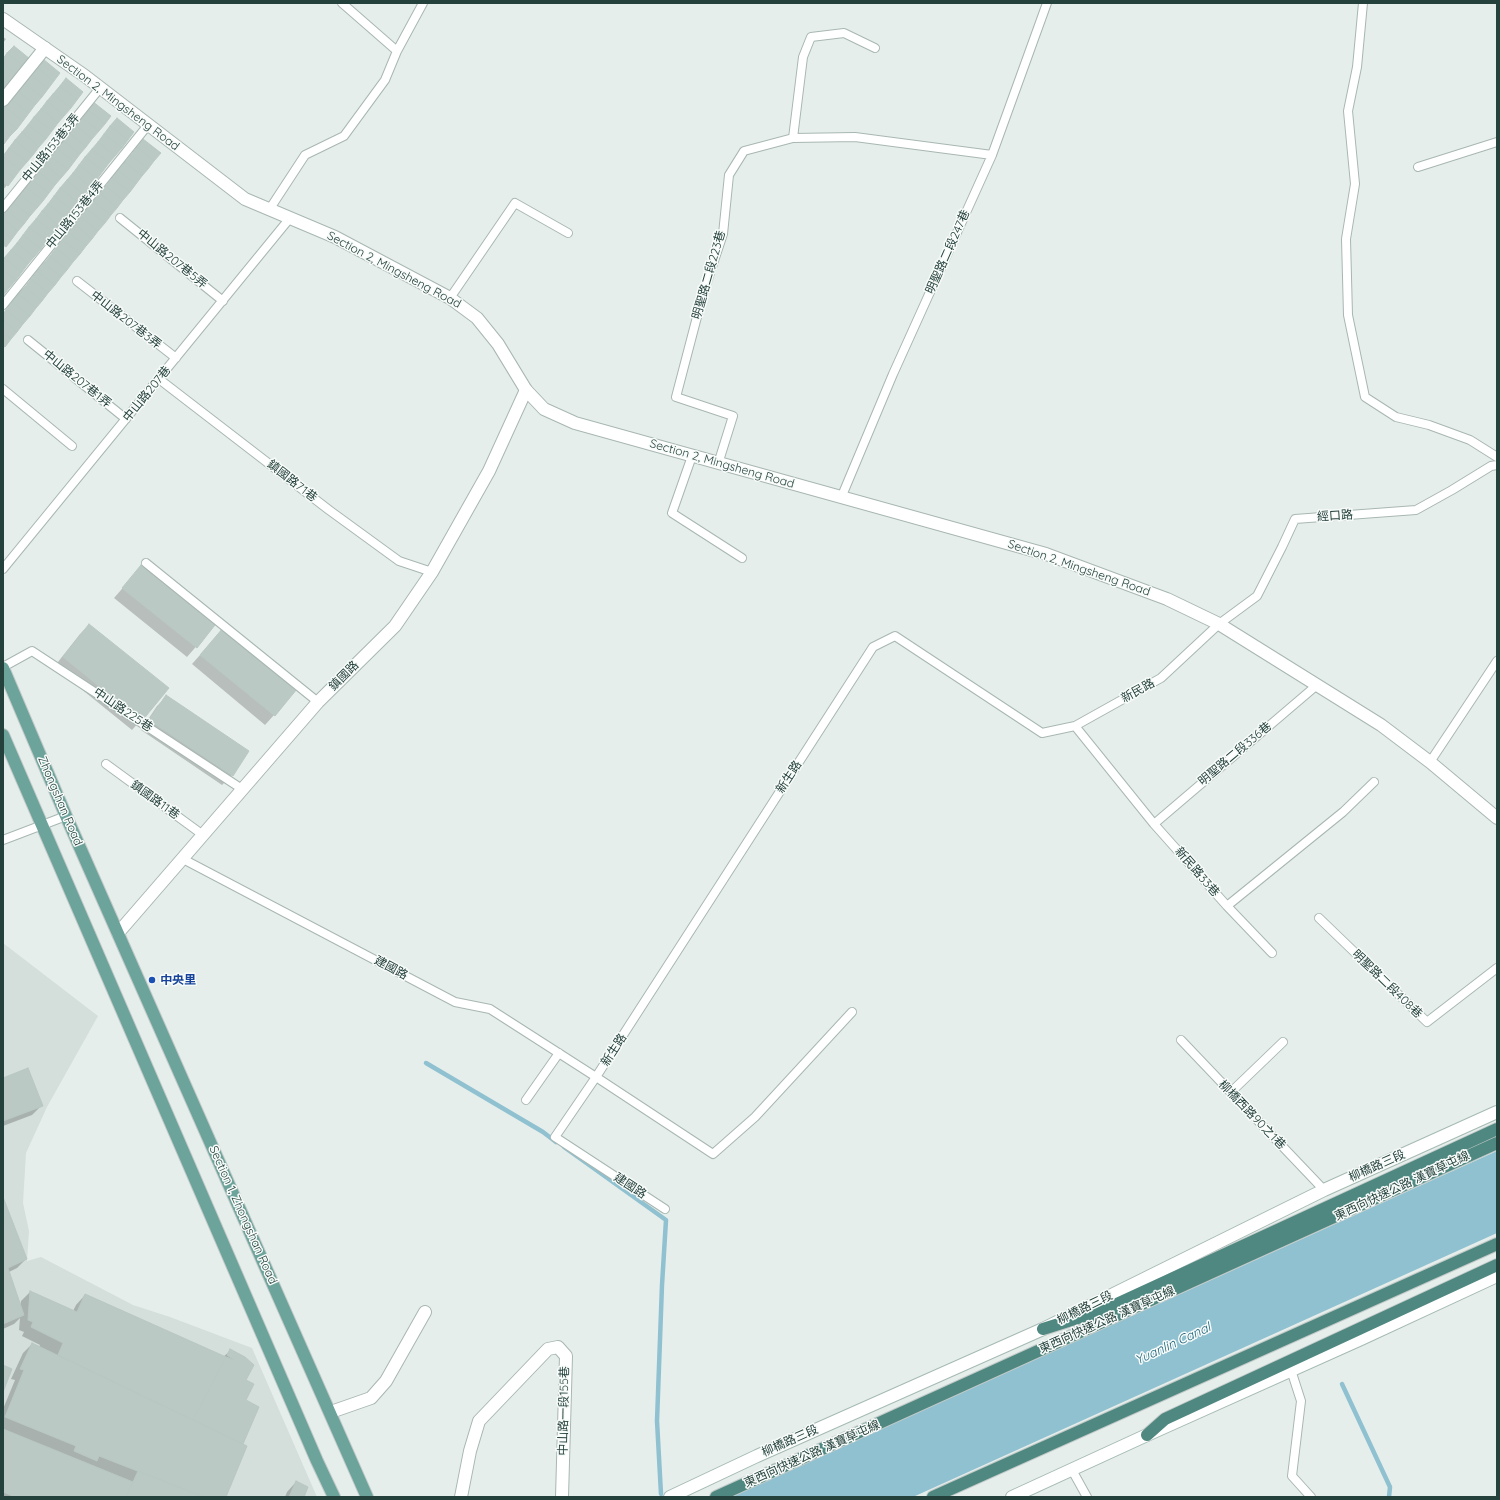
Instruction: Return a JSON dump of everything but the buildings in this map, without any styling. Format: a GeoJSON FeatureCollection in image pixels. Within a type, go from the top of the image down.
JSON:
{"type":"FeatureCollection","features":[{"type":"Feature","properties":{"kind":"highway"},"geometry":{"type":"LineString","coordinates":[[1043,1329],[1106,1309],[1355,1193],[1497,1129]]}},
{"type":"Feature","properties":{"kind":"highway","name":"東西向快速公路 漢寶草屯線"},"geometry":{"type":"LineString","coordinates":[[716,1497],[1497,1143]]}},
{"type":"Feature","properties":{"kind":"highway"},"geometry":{"type":"LineString","coordinates":[[933,1497],[1497,1244]]}},
{"type":"Feature","properties":{"kind":"highway"},"geometry":{"type":"LineString","coordinates":[[1146,1435],[1165,1419],[1497,1265]]}},
{"type":"Feature","properties":{"kind":"main road","name":"Zhongshan Road"},"geometry":{"type":"LineString","coordinates":[[3,667],[66,816],[118,933]]}},
{"type":"Feature","properties":{"kind":"main road"},"geometry":{"type":"LineString","coordinates":[[3,735],[317,1461],[334,1497]]}},
{"type":"Feature","properties":{"kind":"main road","name":"Section 1, Zhongshan Road"},"geometry":{"type":"LineString","coordinates":[[118,933],[331,1412],[367,1497]]}},
{"type":"Feature","properties":{"kind":"street","name":"Section 2, Mingsheng Road"},"geometry":{"type":"LineString","coordinates":[[3,19],[100,88],[245,199],[335,237],[450,298],[477,318],[498,344],[526,390],[544,408],[575,423],[1046,554],[1167,599],[1219,624],[1381,725],[1430,762],[1497,818]]}},
{"type":"Feature","properties":{"kind":"street"},"geometry":{"type":"LineString","coordinates":[[3,100],[45,48]]}},
{"type":"Feature","properties":{"kind":"street","name":"鎮國路"},"geometry":{"type":"LineString","coordinates":[[118,933],[318,702],[395,626],[432,572],[489,470],[526,390]]}},
{"type":"Feature","properties":{"kind":"street","name":"柳橋路三段"},"geometry":{"type":"LineString","coordinates":[[670,1497],[757,1456],[1043,1329],[1324,1190],[1497,1112]]}},
{"type":"Feature","properties":{"kind":"street"},"geometry":{"type":"LineString","coordinates":[[1012,1497],[1497,1276]]}},
{"type":"Feature","properties":{"kind":"street"},"geometry":{"type":"LineString","coordinates":[[331,1412],[371,1398],[386,1381],[425,1312]]}},
{"type":"Feature","properties":{"kind":"street","name":"中山路一段155巷"},"geometry":{"type":"LineString","coordinates":[[461,1497],[470,1452],[479,1421],[548,1349],[558,1347],[566,1356],[562,1497]]}},
{"type":"Feature","properties":{"kind":"lane"},"geometry":{"type":"LineString","coordinates":[[342,3],[397,50]]}},
{"type":"Feature","properties":{"kind":"lane"},"geometry":{"type":"LineString","coordinates":[[270,210],[306,155],[344,136],[385,80],[397,50],[423,3]]}},
{"type":"Feature","properties":{"kind":"lane","name":"明聖路二段247巷"},"geometry":{"type":"LineString","coordinates":[[841,498],[893,374],[992,155],[1047,3]]}},
{"type":"Feature","properties":{"kind":"lane"},"geometry":{"type":"LineString","coordinates":[[1362,3],[1357,68],[1348,111],[1355,184],[1346,239],[1348,315],[1365,397],[1396,417],[1429,425],[1470,440],[1497,456]]}},
{"type":"Feature","properties":{"kind":"lane"},"geometry":{"type":"LineString","coordinates":[[793,138],[803,57],[811,37],[844,33],[875,48]]}},
{"type":"Feature","properties":{"kind":"lane","name":"中山路153巷3弄"},"geometry":{"type":"LineString","coordinates":[[3,208],[100,88]]}},
{"type":"Feature","properties":{"kind":"lane","name":"中山路153巷4弄"},"geometry":{"type":"LineString","coordinates":[[3,304],[148,125]]}},
{"type":"Feature","properties":{"kind":"lane","name":"明聖路二段223巷"},"geometry":{"type":"LineString","coordinates":[[718,464],[733,416],[676,397],[703,294],[723,234],[729,175],[744,151],[793,138],[855,137],[992,155]]}},
{"type":"Feature","properties":{"kind":"lane"},"geometry":{"type":"LineString","coordinates":[[1418,167],[1497,142]]}},
{"type":"Feature","properties":{"kind":"lane"},"geometry":{"type":"LineString","coordinates":[[450,298],[515,203],[568,233]]}},
{"type":"Feature","properties":{"kind":"lane","name":"中山路207巷5弄"},"geometry":{"type":"LineString","coordinates":[[120,218],[223,300]]}},
{"type":"Feature","properties":{"kind":"lane","name":"中山路207巷"},"geometry":{"type":"LineString","coordinates":[[3,569],[290,218]]}},
{"type":"Feature","properties":{"kind":"lane","name":"中山路207巷3弄"},"geometry":{"type":"LineString","coordinates":[[77,281],[176,358]]}},
{"type":"Feature","properties":{"kind":"lane","name":"中山路207巷1弄"},"geometry":{"type":"LineString","coordinates":[[28,340],[126,419]]}},
{"type":"Feature","properties":{"kind":"lane","name":"鎮國路71巷"},"geometry":{"type":"LineString","coordinates":[[159,379],[329,510],[399,561],[432,572]]}},
{"type":"Feature","properties":{"kind":"lane"},"geometry":{"type":"LineString","coordinates":[[3,389],[72,446]]}},
{"type":"Feature","properties":{"kind":"lane"},"geometry":{"type":"LineString","coordinates":[[692,456],[672,513],[742,558]]}},
{"type":"Feature","properties":{"kind":"lane","name":"經口路"},"geometry":{"type":"LineString","coordinates":[[1219,624],[1257,596],[1295,519],[1416,510],[1446,494],[1491,466],[1497,465]]}},
{"type":"Feature","properties":{"kind":"lane"},"geometry":{"type":"LineString","coordinates":[[146,563],[318,702]]}},
{"type":"Feature","properties":{"kind":"lane","name":"新民路"},"geometry":{"type":"LineString","coordinates":[[1042,733],[1075,726],[1160,678],[1219,624]]}},
{"type":"Feature","properties":{"kind":"lane","name":"新生路"},"geometry":{"type":"LineString","coordinates":[[596,1077],[873,647],[895,636],[1042,733]]}},
{"type":"Feature","properties":{"kind":"lane","name":"中山路225巷"},"geometry":{"type":"LineString","coordinates":[[3,667],[32,650],[242,789]]}},
{"type":"Feature","properties":{"kind":"lane"},"geometry":{"type":"LineString","coordinates":[[1430,762],[1497,661]]}},
{"type":"Feature","properties":{"kind":"lane","name":"明聖路二段336巷"},"geometry":{"type":"LineString","coordinates":[[1154,824],[1317,685]]}},
{"type":"Feature","properties":{"kind":"lane","name":"新民路33巷"},"geometry":{"type":"LineString","coordinates":[[1075,726],[1154,824],[1227,906],[1342,812],[1374,782]]}},
{"type":"Feature","properties":{"kind":"lane","name":"鎮國路11巷"},"geometry":{"type":"LineString","coordinates":[[106,764],[203,835]]}},
{"type":"Feature","properties":{"kind":"lane"},"geometry":{"type":"LineString","coordinates":[[3,840],[66,816]]}},
{"type":"Feature","properties":{"kind":"lane","name":"建國路"},"geometry":{"type":"LineString","coordinates":[[183,859],[455,1002],[490,1009],[713,1154],[755,1117],[852,1012]]}},
{"type":"Feature","properties":{"kind":"lane"},"geometry":{"type":"LineString","coordinates":[[1227,906],[1272,953]]}},
{"type":"Feature","properties":{"kind":"lane","name":"明聖路二段408巷"},"geometry":{"type":"LineString","coordinates":[[1318,918],[1427,1022],[1497,968]]}},
{"type":"Feature","properties":{"kind":"lane","name":"柳橋西路90之1巷"},"geometry":{"type":"LineString","coordinates":[[1181,1040],[1324,1190]]}},
{"type":"Feature","properties":{"kind":"lane"},"geometry":{"type":"LineString","coordinates":[[1231,1092],[1284,1042]]}},
{"type":"Feature","properties":{"kind":"lane"},"geometry":{"type":"LineString","coordinates":[[526,1100],[559,1053]]}},
{"type":"Feature","properties":{"kind":"lane","name":"建國路"},"geometry":{"type":"LineString","coordinates":[[596,1077],[555,1136],[665,1209]]}},
{"type":"Feature","properties":{"kind":"lane"},"geometry":{"type":"LineString","coordinates":[[1291,1370],[1301,1401],[1292,1476],[1311,1497]]}},
{"type":"Feature","properties":{"kind":"lane"},"geometry":{"type":"LineString","coordinates":[[1072,1470],[1087,1497]]}},
{"type":"Feature","properties":{"kind":"shaded area"},"geometry":{"type":"Polygon","coordinates":[[[3,943],[98,1016],[47,1107],[26,1153],[23,1203],[29,1231],[27,1261],[41,1257],[133,1305],[170,1317],[252,1348],[317,1497],[3,1497],[3,943]]]}},
{"type":"Feature","properties":{"kind":"water","name":"Yuanlin Canal"},"geometry":{"type":"Polygon","coordinates":[[[1497,1151],[1497,1233],[913,1497],[730,1497],[1497,1151]]]}},
{"type":"Feature","properties":{"kind":"waterway"},"geometry":{"type":"LineString","coordinates":[[426,1063],[543,1132],[556,1142]]}},
{"type":"Feature","properties":{"kind":"waterway"},"geometry":{"type":"LineString","coordinates":[[564,1147],[666,1220],[657,1421],[661,1494]]}},
{"type":"Feature","properties":{"kind":"waterway"},"geometry":{"type":"LineString","coordinates":[[1342,1384],[1390,1487],[1389,1497]]}},
{"type":"Feature","properties":{"kind":"place","name":"中央里"},"geometry":{"type":"Point","coordinates":[152,980]}}]}
